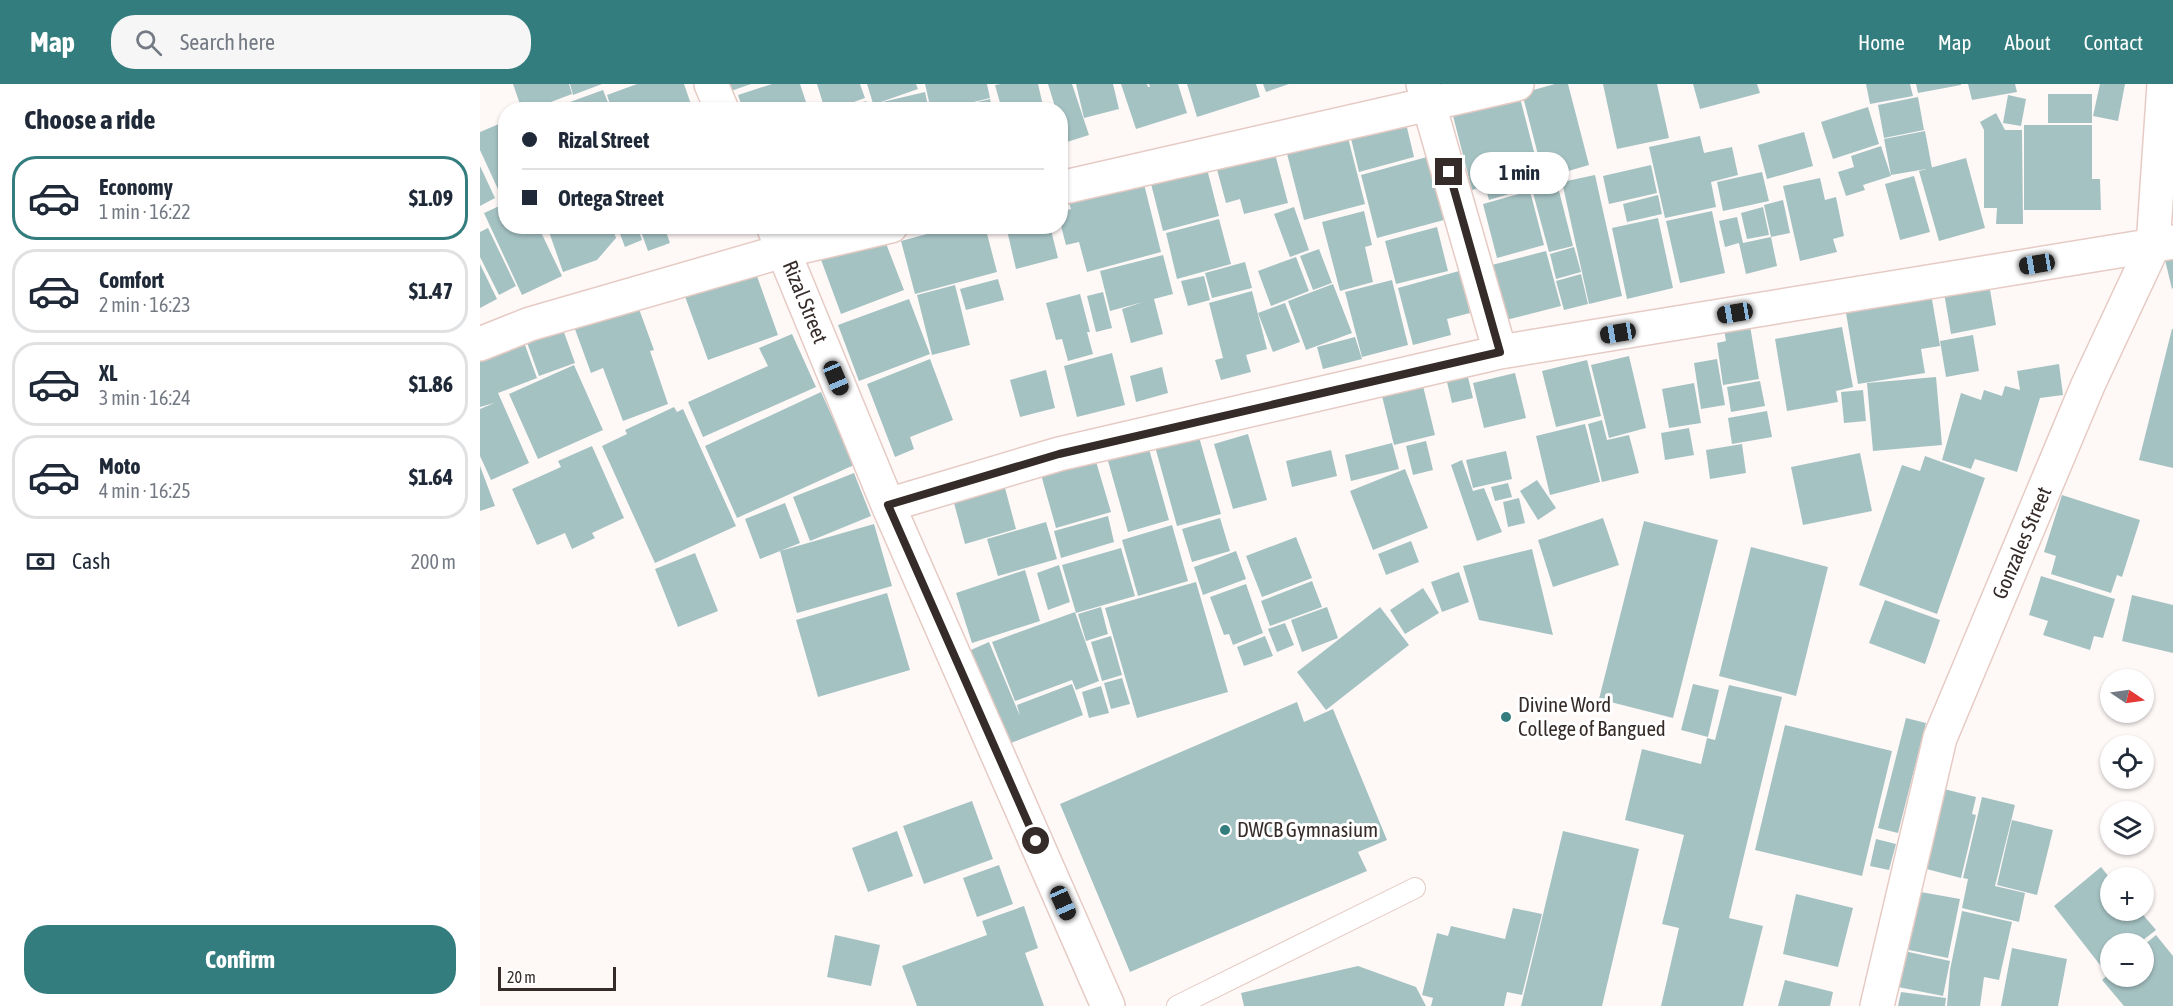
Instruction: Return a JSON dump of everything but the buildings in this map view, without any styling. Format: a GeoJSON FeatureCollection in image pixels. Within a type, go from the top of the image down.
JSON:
{"type":"FeatureCollection","features":[{"type":"Feature","properties":{"kind":"street"},"geometry":{"type":"LineString","coordinates":[[711,84],[719,102]]}},
{"type":"Feature","properties":{"kind":"street"},"geometry":{"type":"LineString","coordinates":[[1068,186],[1426,94],[1517,84]]}},
{"type":"Feature","properties":{"kind":"street","name":"Gonzales Street"},"geometry":{"type":"LineString","coordinates":[[1877,1006],[1940,738],[2088,386],[2163,244],[2164,84]]}},
{"type":"Feature","properties":{"kind":"street"},"geometry":{"type":"LineString","coordinates":[[1426,94],[1500,352]]}},
{"type":"Feature","properties":{"kind":"street"},"geometry":{"type":"LineString","coordinates":[[480,345],[530,324],[778,239],[821,234]]}},
{"type":"Feature","properties":{"kind":"street","name":"Rizal Street"},"geometry":{"type":"LineString","coordinates":[[778,239],[888,505],[1108,1006]]}},
{"type":"Feature","properties":{"kind":"street"},"geometry":{"type":"LineString","coordinates":[[888,505],[1059,454],[1500,352],[2163,244]]}},
{"type":"Feature","properties":{"kind":"lane"},"geometry":{"type":"LineString","coordinates":[[1177,1006],[1415,888]]}},
{"type":"Feature","properties":{"kind":"place","name":"Divine Word College of Bangued"},"geometry":{"type":"Point","coordinates":[1506,717]}},
{"type":"Feature","properties":{"kind":"place","name":"DWCB Gymnasium"},"geometry":{"type":"Point","coordinates":[1225,830]}},
{"type":"Feature","properties":{"kind":"route"},"geometry":{"type":"LineString","coordinates":[[1036,841],[888,505],[1059,454],[1500,352],[1449,172]]}}]}
